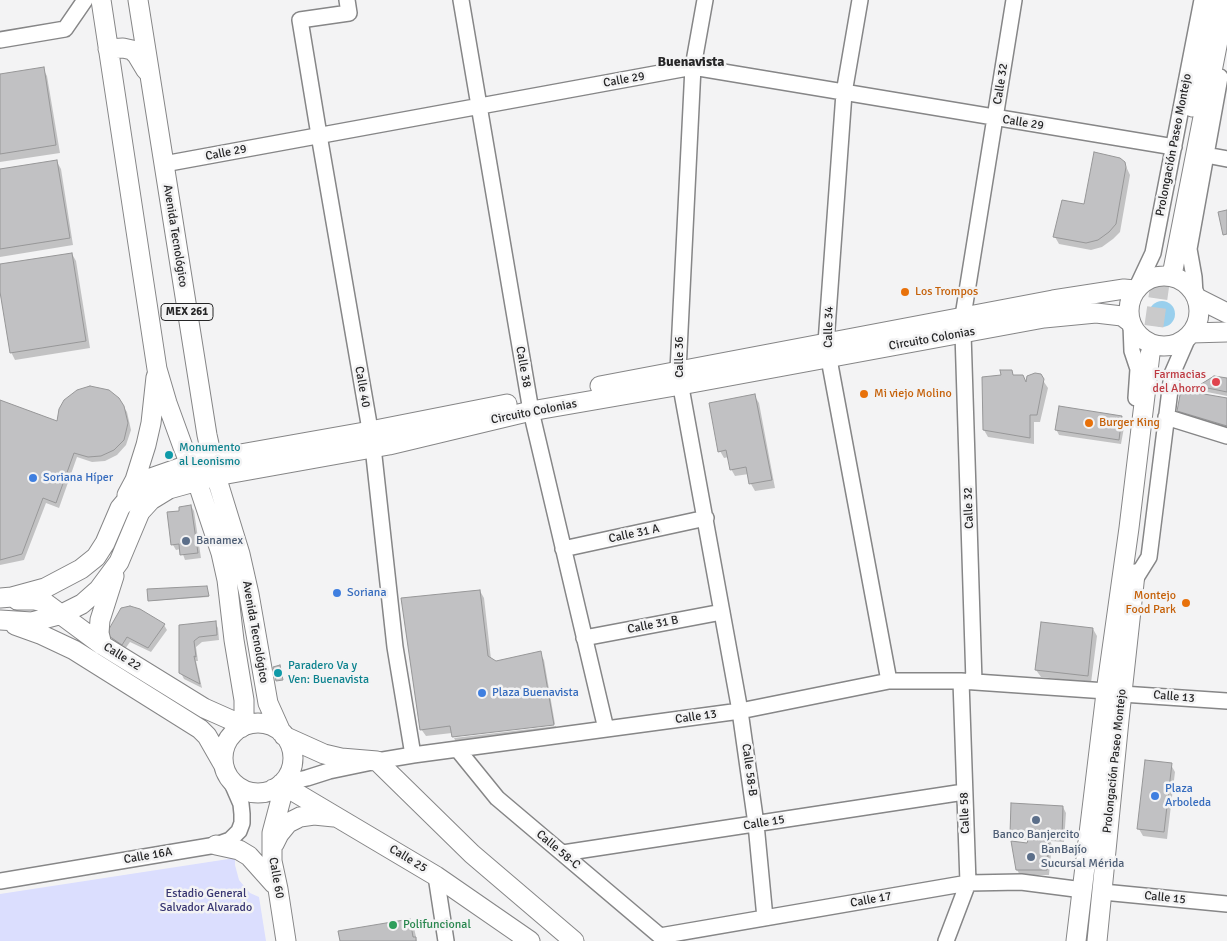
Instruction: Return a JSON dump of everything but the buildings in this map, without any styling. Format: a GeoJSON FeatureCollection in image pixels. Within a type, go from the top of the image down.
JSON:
{"type":"FeatureCollection","features":[{"type":"Feature","properties":{"kind":"main road","name":"Avenida Tecnológico"},"geometry":{"type":"LineString","coordinates":[[101,0],[157,369],[182,447],[194,472],[221,553],[227,580],[244,700],[242,727]]}},
{"type":"Feature","properties":{"kind":"main road","name":"Avenida Tecnológico"},"geometry":{"type":"LineString","coordinates":[[138,0],[214,468],[240,554],[268,703],[282,734]]}},
{"type":"Feature","properties":{"kind":"main road","name":"Prolongación Paseo Montejo"},"geometry":{"type":"LineString","coordinates":[[1212,0],[1167,270],[1226,0]]}},
{"type":"Feature","properties":{"kind":"main road"},"geometry":{"type":"LineString","coordinates":[[108,49],[123,48],[132,50],[142,63],[151,83]]}},
{"type":"Feature","properties":{"kind":"main road"},"geometry":{"type":"LineString","coordinates":[[1156,276],[1168,276],[1178,279],[1188,285],[1196,296],[1199,310],[1197,322],[1190,334],[1182,342],[1162,346],[1152,345],[1136,334],[1130,324],[1129,305],[1136,288],[1146,280],[1156,276]]}},
{"type":"Feature","properties":{"kind":"main road","name":"Circuito Colonias"},"geometry":{"type":"LineString","coordinates":[[0,598],[12,597],[44,588],[81,569],[96,557],[105,543],[120,508],[135,490],[151,478],[194,472],[371,439],[530,406],[963,325],[1079,296],[1136,288]]}},
{"type":"Feature","properties":{"kind":"main road"},"geometry":{"type":"LineString","coordinates":[[1196,296],[1227,313]]}},
{"type":"Feature","properties":{"kind":"main road","name":"Circuito Colonias"},"geometry":{"type":"LineString","coordinates":[[963,325],[1096,313],[1122,316],[1130,324]]}},
{"type":"Feature","properties":{"kind":"main road"},"geometry":{"type":"LineString","coordinates":[[1190,334],[1227,332]]}},
{"type":"Feature","properties":{"kind":"main road","name":"Prolongación Paseo Montejo"},"geometry":{"type":"LineString","coordinates":[[1076,941],[1114,692],[1142,530],[1156,355],[1113,640],[1114,692],[1102,892],[1097,941]]}},
{"type":"Feature","properties":{"kind":"main road"},"geometry":{"type":"LineString","coordinates":[[120,508],[135,480],[146,445],[151,423],[157,369]]}},
{"type":"Feature","properties":{"kind":"main road","name":"Circuito Colonias"},"geometry":{"type":"LineString","coordinates":[[1,620],[32,622],[62,614],[82,604],[99,589],[119,562],[140,512],[151,500],[194,472]]}},
{"type":"Feature","properties":{"kind":"main road"},"geometry":{"type":"LineString","coordinates":[[102,645],[99,633],[100,620],[119,562]]}},
{"type":"Feature","properties":{"kind":"main road","name":"Calle 22"},"geometry":{"type":"LineString","coordinates":[[0,598],[44,602],[102,645],[204,708],[242,727]]}},
{"type":"Feature","properties":{"kind":"main road","name":"Calle 22"},"geometry":{"type":"LineString","coordinates":[[1,620],[40,634],[74,650],[200,729],[207,736],[227,772]]}},
{"type":"Feature","properties":{"kind":"main road"},"geometry":{"type":"LineString","coordinates":[[282,734],[290,746],[292,757],[291,768],[280,784],[266,792],[243,790],[227,772],[223,755],[225,746],[233,734],[242,727],[263,724],[324,754],[341,758],[377,761],[472,854],[574,941]]}},
{"type":"Feature","properties":{"kind":"main road","name":"Calle 25"},"geometry":{"type":"LineString","coordinates":[[280,784],[436,876],[530,941]]}},
{"type":"Feature","properties":{"kind":"main road","name":"Calle 60"},"geometry":{"type":"LineString","coordinates":[[280,784],[279,794],[281,799],[272,833],[271,849],[286,941]]}},
{"type":"Feature","properties":{"kind":"main road"},"geometry":{"type":"LineString","coordinates":[[271,849],[279,834],[288,823],[300,817],[329,816],[343,820]]}},
{"type":"Feature","properties":{"kind":"main road"},"geometry":{"type":"LineString","coordinates":[[216,845],[239,850],[249,856],[278,889]]}},
{"type":"Feature","properties":{"kind":"street"},"geometry":{"type":"LineString","coordinates":[[0,40],[65,28],[85,0]]}},
{"type":"Feature","properties":{"kind":"street","name":"Calle 40"},"geometry":{"type":"LineString","coordinates":[[347,0],[349,13],[300,20],[371,439],[395,647],[412,755]]}},
{"type":"Feature","properties":{"kind":"street","name":"Calle 38"},"geometry":{"type":"LineString","coordinates":[[461,0],[530,406],[606,729]]}},
{"type":"Feature","properties":{"kind":"street","name":"Calle 36"},"geometry":{"type":"LineString","coordinates":[[705,0],[693,67],[679,378],[740,711]]}},
{"type":"Feature","properties":{"kind":"street","name":"Calle 34"},"geometry":{"type":"LineString","coordinates":[[860,0],[844,93],[828,350],[889,680]]}},
{"type":"Feature","properties":{"kind":"street","name":"Calle 32"},"geometry":{"type":"LineString","coordinates":[[968,681],[963,325],[1014,0]]}},
{"type":"Feature","properties":{"kind":"street","name":"Prolongación Paseo Montejo"},"geometry":{"type":"LineString","coordinates":[[1136,288],[1153,253],[1202,0]]}},
{"type":"Feature","properties":{"kind":"street"},"geometry":{"type":"LineString","coordinates":[[1196,296],[1189,249],[1227,39]]}},
{"type":"Feature","properties":{"kind":"street","name":"Calle 29"},"geometry":{"type":"LineString","coordinates":[[164,164],[693,67],[1174,147]]}},
{"type":"Feature","properties":{"kind":"street"},"geometry":{"type":"LineString","coordinates":[[1206,155],[1227,159]]}},
{"type":"Feature","properties":{"kind":"street","name":"Prolongación Paseo Montejo"},"geometry":{"type":"LineString","coordinates":[[1113,640],[1112,604],[1138,379],[1138,369],[1130,337],[1130,324]]}},
{"type":"Feature","properties":{"kind":"street","name":"Prolongación Paseo Montejo"},"geometry":{"type":"LineString","coordinates":[[1134,581],[1149,557],[1172,374],[1190,334]]}},
{"type":"Feature","properties":{"kind":"street"},"geometry":{"type":"LineString","coordinates":[[1166,417],[1227,436]]}},
{"type":"Feature","properties":{"kind":"street","name":"Calle 31 A"},"geometry":{"type":"LineString","coordinates":[[563,549],[706,518]]}},
{"type":"Feature","properties":{"kind":"street","name":"Calle 31 B"},"geometry":{"type":"LineString","coordinates":[[584,638],[722,612]]}},
{"type":"Feature","properties":{"kind":"street","name":"Calle 13"},"geometry":{"type":"LineString","coordinates":[[280,784],[329,771],[412,755],[740,711],[889,680],[968,681],[1227,701]]}},
{"type":"Feature","properties":{"kind":"street","name":"Calle 58"},"geometry":{"type":"LineString","coordinates":[[946,941],[968,883],[964,792],[968,681]]}},
{"type":"Feature","properties":{"kind":"street","name":"Calle 58-B"},"geometry":{"type":"LineString","coordinates":[[740,711],[756,824],[765,918]]}},
{"type":"Feature","properties":{"kind":"street","name":"Calle 58-C"},"geometry":{"type":"LineString","coordinates":[[458,750],[497,798],[663,938]]}},
{"type":"Feature","properties":{"kind":"street","name":"Calle 16A"},"geometry":{"type":"LineString","coordinates":[[0,881],[216,845],[230,840],[239,831],[242,823],[241,804],[227,772]]}},
{"type":"Feature","properties":{"kind":"street","name":"Calle 15"},"geometry":{"type":"LineString","coordinates":[[563,854],[964,792]]}},
{"type":"Feature","properties":{"kind":"street"},"geometry":{"type":"LineString","coordinates":[[436,876],[446,941]]}},
{"type":"Feature","properties":{"kind":"street","name":"Calle 17"},"geometry":{"type":"LineString","coordinates":[[663,938],[765,918],[968,883],[1021,882],[1083,890]]}},
{"type":"Feature","properties":{"kind":"street","name":"Calle 15"},"geometry":{"type":"LineString","coordinates":[[1102,892],[1227,904]]}},
{"type":"Feature","properties":{"kind":"green space","name":"Estadio General Salvador Alvarado"},"geometry":{"type":"Polygon","coordinates":[[[235,858],[239,880],[250,893],[259,897],[266,941],[0,941],[0,894],[235,858]]]}},
{"type":"Feature","properties":{"kind":"shaded area"},"geometry":{"type":"Polygon","coordinates":[[[1162,301],[1171,305],[1175,314],[1171,323],[1162,327],[1153,323],[1149,314],[1153,305],[1162,301]]]}},
{"type":"Feature","properties":{"kind":"tunnel"},"geometry":{"type":"LineString","coordinates":[[1150,354],[1162,269]]}},
{"type":"Feature","properties":{"kind":"place","name":"Los Trompos"},"geometry":{"type":"Point","coordinates":[905,292]}},
{"type":"Feature","properties":{"kind":"place","name":"Farmacias del Ahorro"},"geometry":{"type":"Point","coordinates":[1216,382]}},
{"type":"Feature","properties":{"kind":"place","name":"Mi viejo Molino"},"geometry":{"type":"Point","coordinates":[864,394]}},
{"type":"Feature","properties":{"kind":"place","name":"Burger King"},"geometry":{"type":"Point","coordinates":[1089,423]}},
{"type":"Feature","properties":{"kind":"place","name":"Monumento al Leonismo"},"geometry":{"type":"Point","coordinates":[169,455]}},
{"type":"Feature","properties":{"kind":"place","name":"Soriana Híper"},"geometry":{"type":"Point","coordinates":[33,478]}},
{"type":"Feature","properties":{"kind":"place","name":"Banamex"},"geometry":{"type":"Point","coordinates":[186,541]}},
{"type":"Feature","properties":{"kind":"place","name":"Soriana"},"geometry":{"type":"Point","coordinates":[337,593]}},
{"type":"Feature","properties":{"kind":"place","name":"Montejo Food Park"},"geometry":{"type":"Point","coordinates":[1186,603]}},
{"type":"Feature","properties":{"kind":"place","name":"Paradero Va y Ven: Buenavista"},"geometry":{"type":"Point","coordinates":[278,673]}},
{"type":"Feature","properties":{"kind":"place","name":"Plaza Buenavista"},"geometry":{"type":"Point","coordinates":[482,693]}},
{"type":"Feature","properties":{"kind":"place","name":"Plaza Arboleda"},"geometry":{"type":"Point","coordinates":[1155,796]}},
{"type":"Feature","properties":{"kind":"place","name":"Banco Banjercito"},"geometry":{"type":"Point","coordinates":[1036,820]}},
{"type":"Feature","properties":{"kind":"place","name":"BanBajío Sucursal Mérida"},"geometry":{"type":"Point","coordinates":[1031,857]}},
{"type":"Feature","properties":{"kind":"place","name":"Polifuncional"},"geometry":{"type":"Point","coordinates":[393,925]}},
{"type":"Feature","properties":{"kind":"district","name":"Buenavista"},"geometry":{"type":"Point","coordinates":[691,62]}}]}
